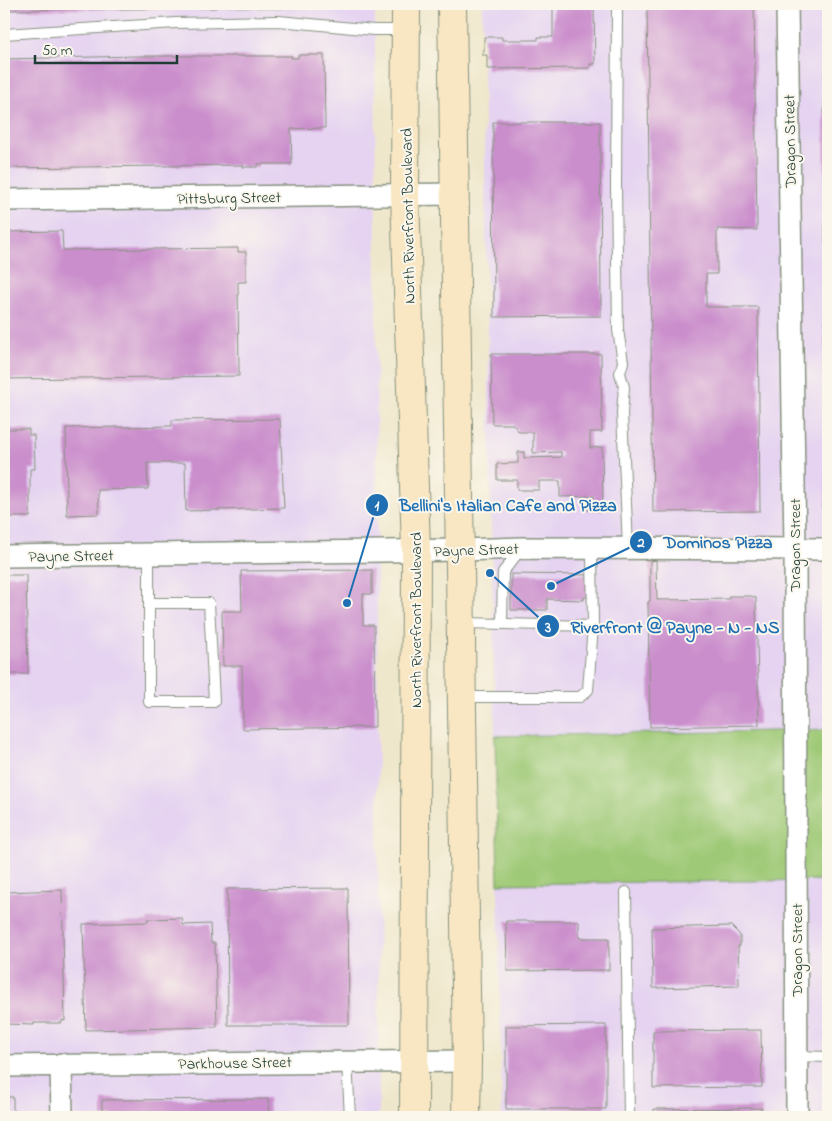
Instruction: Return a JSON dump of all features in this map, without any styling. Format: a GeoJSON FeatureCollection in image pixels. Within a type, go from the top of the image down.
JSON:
{"type":"FeatureCollection","features":[{"type":"Feature","properties":{"kind":"main road"},"geometry":{"type":"LineString","coordinates":[[452,4],[463,697],[466,1117]]}},
{"type":"Feature","properties":{"kind":"main road","name":"North Riverfront Boulevard"},"geometry":{"type":"LineString","coordinates":[[406,17],[405,194],[416,551],[414,1117]]}},
{"type":"Feature","properties":{"kind":"street","name":"Dragon Street"},"geometry":{"type":"LineString","coordinates":[[787,4],[795,550],[797,1117]]}},
{"type":"Feature","properties":{"kind":"street","name":"Pittsburg Street"},"geometry":{"type":"LineString","coordinates":[[4,200],[454,194]]}},
{"type":"Feature","properties":{"kind":"street","name":"Payne Street"},"geometry":{"type":"LineString","coordinates":[[4,556],[522,548],[828,549]]}},
{"type":"Feature","properties":{"kind":"street","name":"Parkhouse Street"},"geometry":{"type":"LineString","coordinates":[[4,1066],[414,1060],[467,1061]]}},
{"type":"Feature","properties":{"kind":"street"},"geometry":{"type":"LineString","coordinates":[[61,1064],[62,1117]]}},
{"type":"Feature","properties":{"kind":"lane"},"geometry":{"type":"LineString","coordinates":[[617,4],[616,187],[618,330],[623,362],[620,373],[624,388],[622,413],[628,548]]}},
{"type":"Feature","properties":{"kind":"lane"},"geometry":{"type":"LineString","coordinates":[[4,34],[176,23],[279,21],[374,30],[406,17]]}},
{"type":"Feature","properties":{"kind":"lane"},"geometry":{"type":"LineString","coordinates":[[502,624],[504,572],[522,548]]}},
{"type":"Feature","properties":{"kind":"lane"},"geometry":{"type":"LineString","coordinates":[[463,697],[580,697],[588,690],[592,626],[592,549]]}},
{"type":"Feature","properties":{"kind":"lane"},"geometry":{"type":"LineString","coordinates":[[149,603],[209,603],[214,702],[149,702],[149,603],[150,554]]}},
{"type":"Feature","properties":{"kind":"lane"},"geometry":{"type":"LineString","coordinates":[[462,623],[592,626]]}},
{"type":"Feature","properties":{"kind":"lane"},"geometry":{"type":"LineString","coordinates":[[626,892],[629,1117]]}},
{"type":"Feature","properties":{"kind":"lane"},"geometry":{"type":"LineString","coordinates":[[796,1056],[828,1057]]}},
{"type":"Feature","properties":{"kind":"lane"},"geometry":{"type":"LineString","coordinates":[[347,1061],[350,1117]]}},
{"type":"Feature","properties":{"kind":"shaded area"},"geometry":{"type":"Polygon","coordinates":[[[4,4],[375,4],[379,1117],[4,1117],[4,4]]]}},
{"type":"Feature","properties":{"kind":"shaded area"},"geometry":{"type":"Polygon","coordinates":[[[482,4],[828,4],[828,730],[495,736],[482,4]]]}},
{"type":"Feature","properties":{"kind":"shaded area"},"geometry":{"type":"Polygon","coordinates":[[[828,880],[828,1117],[502,1117],[498,884],[828,880]]]}},
{"type":"Feature","properties":{"kind":"green space"},"geometry":{"type":"Polygon","coordinates":[[[216,4],[373,4],[373,6],[216,8],[216,4]]]}},
{"type":"Feature","properties":{"kind":"green space"},"geometry":{"type":"Polygon","coordinates":[[[828,730],[828,880],[498,884],[495,736],[828,730]]]}},
{"type":"Feature","properties":{"kind":"building"},"geometry":{"type":"Polygon","coordinates":[[[4,4],[216,4],[216,8],[4,10],[4,4]]]}},
{"type":"Feature","properties":{"kind":"building"},"geometry":{"type":"Polygon","coordinates":[[[553,4],[594,4],[595,64],[590,64],[590,68],[487,69],[487,55],[482,55],[484,51],[484,37],[502,37],[502,40],[538,40],[538,37],[553,37],[553,4]]]}},
{"type":"Feature","properties":{"kind":"building"},"geometry":{"type":"Polygon","coordinates":[[[647,4],[754,4],[757,230],[717,229],[717,274],[706,274],[706,307],[758,307],[760,511],[653,512],[647,4]]]}},
{"type":"Feature","properties":{"kind":"building"},"geometry":{"type":"Polygon","coordinates":[[[298,55],[324,55],[325,128],[291,129],[292,164],[258,164],[258,167],[243,167],[243,165],[4,168],[4,59],[138,56],[292,56],[291,58],[298,58],[298,55]]]}},
{"type":"Feature","properties":{"kind":"building"},"geometry":{"type":"Polygon","coordinates":[[[824,73],[828,73],[828,245],[825,245],[824,73]]]}},
{"type":"Feature","properties":{"kind":"building"},"geometry":{"type":"Polygon","coordinates":[[[493,122],[600,122],[601,316],[494,317],[493,122]]]}},
{"type":"Feature","properties":{"kind":"building"},"geometry":{"type":"Polygon","coordinates":[[[62,231],[63,250],[238,248],[238,252],[246,252],[246,282],[238,282],[239,376],[4,379],[4,232],[62,231]]]}},
{"type":"Feature","properties":{"kind":"building"},"geometry":{"type":"Polygon","coordinates":[[[824,275],[828,275],[828,509],[826,509],[824,275]]]}},
{"type":"Feature","properties":{"kind":"building"},"geometry":{"type":"Polygon","coordinates":[[[491,354],[601,354],[602,432],[590,432],[590,448],[602,447],[603,511],[588,510],[588,503],[594,503],[594,496],[560,497],[560,481],[539,481],[539,490],[517,490],[517,480],[497,480],[497,464],[518,463],[518,452],[524,452],[524,458],[561,457],[561,452],[533,453],[533,432],[519,432],[513,424],[492,424],[491,354]]]}},
{"type":"Feature","properties":{"kind":"building"},"geometry":{"type":"Polygon","coordinates":[[[280,419],[284,508],[186,511],[185,463],[147,463],[148,489],[98,490],[99,514],[67,515],[66,428],[172,426],[172,420],[280,419]]]}},
{"type":"Feature","properties":{"kind":"building"},"geometry":{"type":"Polygon","coordinates":[[[4,429],[29,429],[29,435],[34,435],[35,469],[30,469],[30,517],[4,517],[4,429]]]}},
{"type":"Feature","properties":{"kind":"building"},"geometry":{"type":"Polygon","coordinates":[[[656,560],[657,600],[729,599],[729,596],[751,596],[756,598],[759,725],[650,727],[648,602],[650,601],[650,561],[656,560]]]}},
{"type":"Feature","properties":{"kind":"building"},"geometry":{"type":"Polygon","coordinates":[[[372,570],[372,594],[363,594],[363,625],[374,625],[375,727],[243,729],[242,666],[223,666],[222,611],[242,611],[241,571],[372,570]]]}},
{"type":"Feature","properties":{"kind":"building"},"geometry":{"type":"Polygon","coordinates":[[[511,574],[590,575],[590,597],[584,597],[584,600],[547,599],[547,610],[511,610],[511,574]]]}},
{"type":"Feature","properties":{"kind":"building"},"geometry":{"type":"Polygon","coordinates":[[[4,575],[26,575],[28,674],[4,674],[4,575]]]}},
{"type":"Feature","properties":{"kind":"building"},"geometry":{"type":"Polygon","coordinates":[[[826,592],[828,592],[828,657],[827,657],[826,592]]]}},
{"type":"Feature","properties":{"kind":"building"},"geometry":{"type":"Polygon","coordinates":[[[348,888],[349,1025],[228,1025],[227,889],[348,888]]]}},
{"type":"Feature","properties":{"kind":"building"},"geometry":{"type":"Polygon","coordinates":[[[62,890],[65,1021],[62,1020],[62,1023],[34,1023],[34,1025],[4,1024],[4,892],[62,890]]]}},
{"type":"Feature","properties":{"kind":"building"},"geometry":{"type":"Polygon","coordinates":[[[182,918],[183,925],[210,924],[211,943],[215,943],[217,1027],[86,1030],[83,924],[148,922],[147,919],[182,918]]]}},
{"type":"Feature","properties":{"kind":"building"},"geometry":{"type":"Polygon","coordinates":[[[506,921],[579,921],[579,938],[609,938],[609,970],[507,971],[506,921]]]}},
{"type":"Feature","properties":{"kind":"building"},"geometry":{"type":"Polygon","coordinates":[[[731,926],[740,935],[740,946],[738,946],[739,986],[653,988],[652,928],[731,926]]]}},
{"type":"Feature","properties":{"kind":"building"},"geometry":{"type":"Polygon","coordinates":[[[606,1025],[606,1109],[506,1109],[506,1026],[606,1025]]]}},
{"type":"Feature","properties":{"kind":"building"},"geometry":{"type":"Polygon","coordinates":[[[761,1030],[762,1087],[653,1088],[653,1031],[761,1030]]]}},
{"type":"Feature","properties":{"kind":"building"},"geometry":{"type":"Polygon","coordinates":[[[4,1097],[13,1097],[13,1117],[4,1117],[4,1097]]]}},
{"type":"Feature","properties":{"kind":"building"},"geometry":{"type":"Polygon","coordinates":[[[268,1099],[269,1117],[102,1117],[102,1100],[268,1099]]]}},
{"type":"Feature","properties":{"kind":"building"},"geometry":{"type":"Polygon","coordinates":[[[762,1108],[762,1117],[654,1117],[654,1109],[762,1108]]]}},
{"type":"Feature","properties":{"kind":"place","name":"Riverfront @ Payne - N - NS"},"geometry":{"type":"Point","coordinates":[490,573]}},
{"type":"Feature","properties":{"kind":"place","name":"Dominos Pizza"},"geometry":{"type":"Point","coordinates":[551,586]}},
{"type":"Feature","properties":{"kind":"place","name":"Bellini's Italian Cafe and Pizza"},"geometry":{"type":"Point","coordinates":[347,603]}}]}
